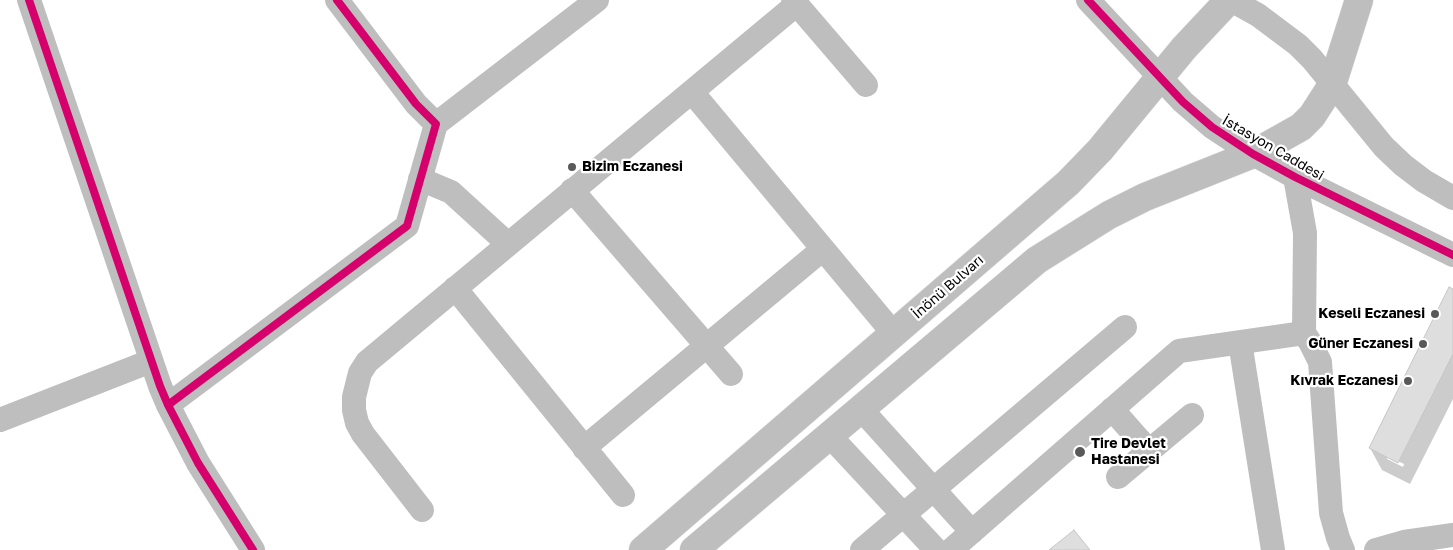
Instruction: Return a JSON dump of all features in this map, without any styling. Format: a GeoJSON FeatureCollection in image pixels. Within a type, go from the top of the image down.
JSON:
{"type":"FeatureCollection","features":[{"type":"Feature","properties":{"kind":"main road","name":"İnönü Bulvarı"},"geometry":{"type":"LineString","coordinates":[[644,550],[1068,183],[1100,150],[1204,25],[1230,0]]}},
{"type":"Feature","properties":{"kind":"main road"},"geometry":{"type":"LineString","coordinates":[[694,550],[1037,260],[1108,215],[1145,197],[1253,154],[1301,127],[1312,116],[1332,85],[1359,0]]}},
{"type":"Feature","properties":{"kind":"street"},"geometry":{"type":"LineString","coordinates":[[28,0],[151,361],[168,405],[198,463],[253,550]]}},
{"type":"Feature","properties":{"kind":"street"},"geometry":{"type":"LineString","coordinates":[[168,405],[407,226],[436,124],[596,0]]}},
{"type":"Feature","properties":{"kind":"street","name":"İstasyon Caddesi"},"geometry":{"type":"LineString","coordinates":[[1088,0],[1160,79],[1212,127],[1253,154],[1295,177],[1453,255]]}},
{"type":"Feature","properties":{"kind":"street"},"geometry":{"type":"LineString","coordinates":[[1230,0],[1258,15],[1292,40],[1312,59],[1378,140],[1403,165],[1424,181],[1453,198]]}},
{"type":"Feature","properties":{"kind":"street"},"geometry":{"type":"LineString","coordinates":[[339,1],[416,104],[436,124]]}},
{"type":"Feature","properties":{"kind":"street"},"geometry":{"type":"LineString","coordinates":[[422,510],[363,434],[358,423],[354,410],[354,397],[360,373],[367,362],[692,92],[795,2],[866,85]]}},
{"type":"Feature","properties":{"kind":"street"},"geometry":{"type":"LineString","coordinates":[[692,92],[894,334]]}},
{"type":"Feature","properties":{"kind":"street"},"geometry":{"type":"LineString","coordinates":[[1295,177],[1305,233],[1304,333],[1320,362],[1331,513],[1343,550]]}},
{"type":"Feature","properties":{"kind":"street"},"geometry":{"type":"LineString","coordinates":[[420,180],[451,192],[508,244]]}},
{"type":"Feature","properties":{"kind":"street"},"geometry":{"type":"LineString","coordinates":[[572,190],[731,374]]}},
{"type":"Feature","properties":{"kind":"street"},"geometry":{"type":"LineString","coordinates":[[584,448],[823,249]]}},
{"type":"Feature","properties":{"kind":"street"},"geometry":{"type":"LineString","coordinates":[[455,288],[623,495]]}},
{"type":"Feature","properties":{"kind":"street"},"geometry":{"type":"LineString","coordinates":[[862,550],[1125,327]]}},
{"type":"Feature","properties":{"kind":"street"},"geometry":{"type":"LineString","coordinates":[[951,550],[1179,351],[1304,333]]}},
{"type":"Feature","properties":{"kind":"street"},"geometry":{"type":"LineString","coordinates":[[1240,342],[1273,550]]}},
{"type":"Feature","properties":{"kind":"street"},"geometry":{"type":"LineString","coordinates":[[0,420],[151,361]]}},
{"type":"Feature","properties":{"kind":"street"},"geometry":{"type":"LineString","coordinates":[[1112,409],[1149,451]]}},
{"type":"Feature","properties":{"kind":"street"},"geometry":{"type":"LineString","coordinates":[[861,410],[972,532]]}},
{"type":"Feature","properties":{"kind":"street"},"geometry":{"type":"LineString","coordinates":[[1118,477],[1192,415]]}},
{"type":"Feature","properties":{"kind":"street"},"geometry":{"type":"LineString","coordinates":[[829,436],[936,550]]}},
{"type":"Feature","properties":{"kind":"street"},"geometry":{"type":"LineString","coordinates":[[1376,550],[1404,542],[1453,535]]}},
{"type":"Feature","properties":{"kind":"building"},"geometry":{"type":"Polygon","coordinates":[[[1449,287],[1453,289],[1453,354],[1398,463],[1369,448],[1449,287]]]}},
{"type":"Feature","properties":{"kind":"building"},"geometry":{"type":"Polygon","coordinates":[[[1074,530],[1090,550],[1049,550],[1074,530]]]}},
{"type":"Feature","properties":{"kind":"cycle path"},"geometry":{"type":"LineString","coordinates":[[29,0],[160,386],[198,463],[253,550]]}},
{"type":"Feature","properties":{"kind":"cycle path"},"geometry":{"type":"LineString","coordinates":[[168,405],[407,226],[436,124],[416,104],[337,0]]}},
{"type":"Feature","properties":{"kind":"cycle path"},"geometry":{"type":"LineString","coordinates":[[1088,0],[1183,102],[1212,127],[1253,154],[1295,177],[1453,255]]}},
{"type":"Feature","properties":{"kind":"place","name":"Bizim Eczanesi"},"geometry":{"type":"Point","coordinates":[572,167]}},
{"type":"Feature","properties":{"kind":"place","name":"Keseli Eczanesi"},"geometry":{"type":"Point","coordinates":[1435,314]}},
{"type":"Feature","properties":{"kind":"place","name":"Güner Eczanesi"},"geometry":{"type":"Point","coordinates":[1423,344]}},
{"type":"Feature","properties":{"kind":"place","name":"Kıvrak Eczanesi"},"geometry":{"type":"Point","coordinates":[1408,381]}},
{"type":"Feature","properties":{"kind":"place","name":"Tire Devlet Hastanesi"},"geometry":{"type":"Point","coordinates":[1080,452]}}]}
